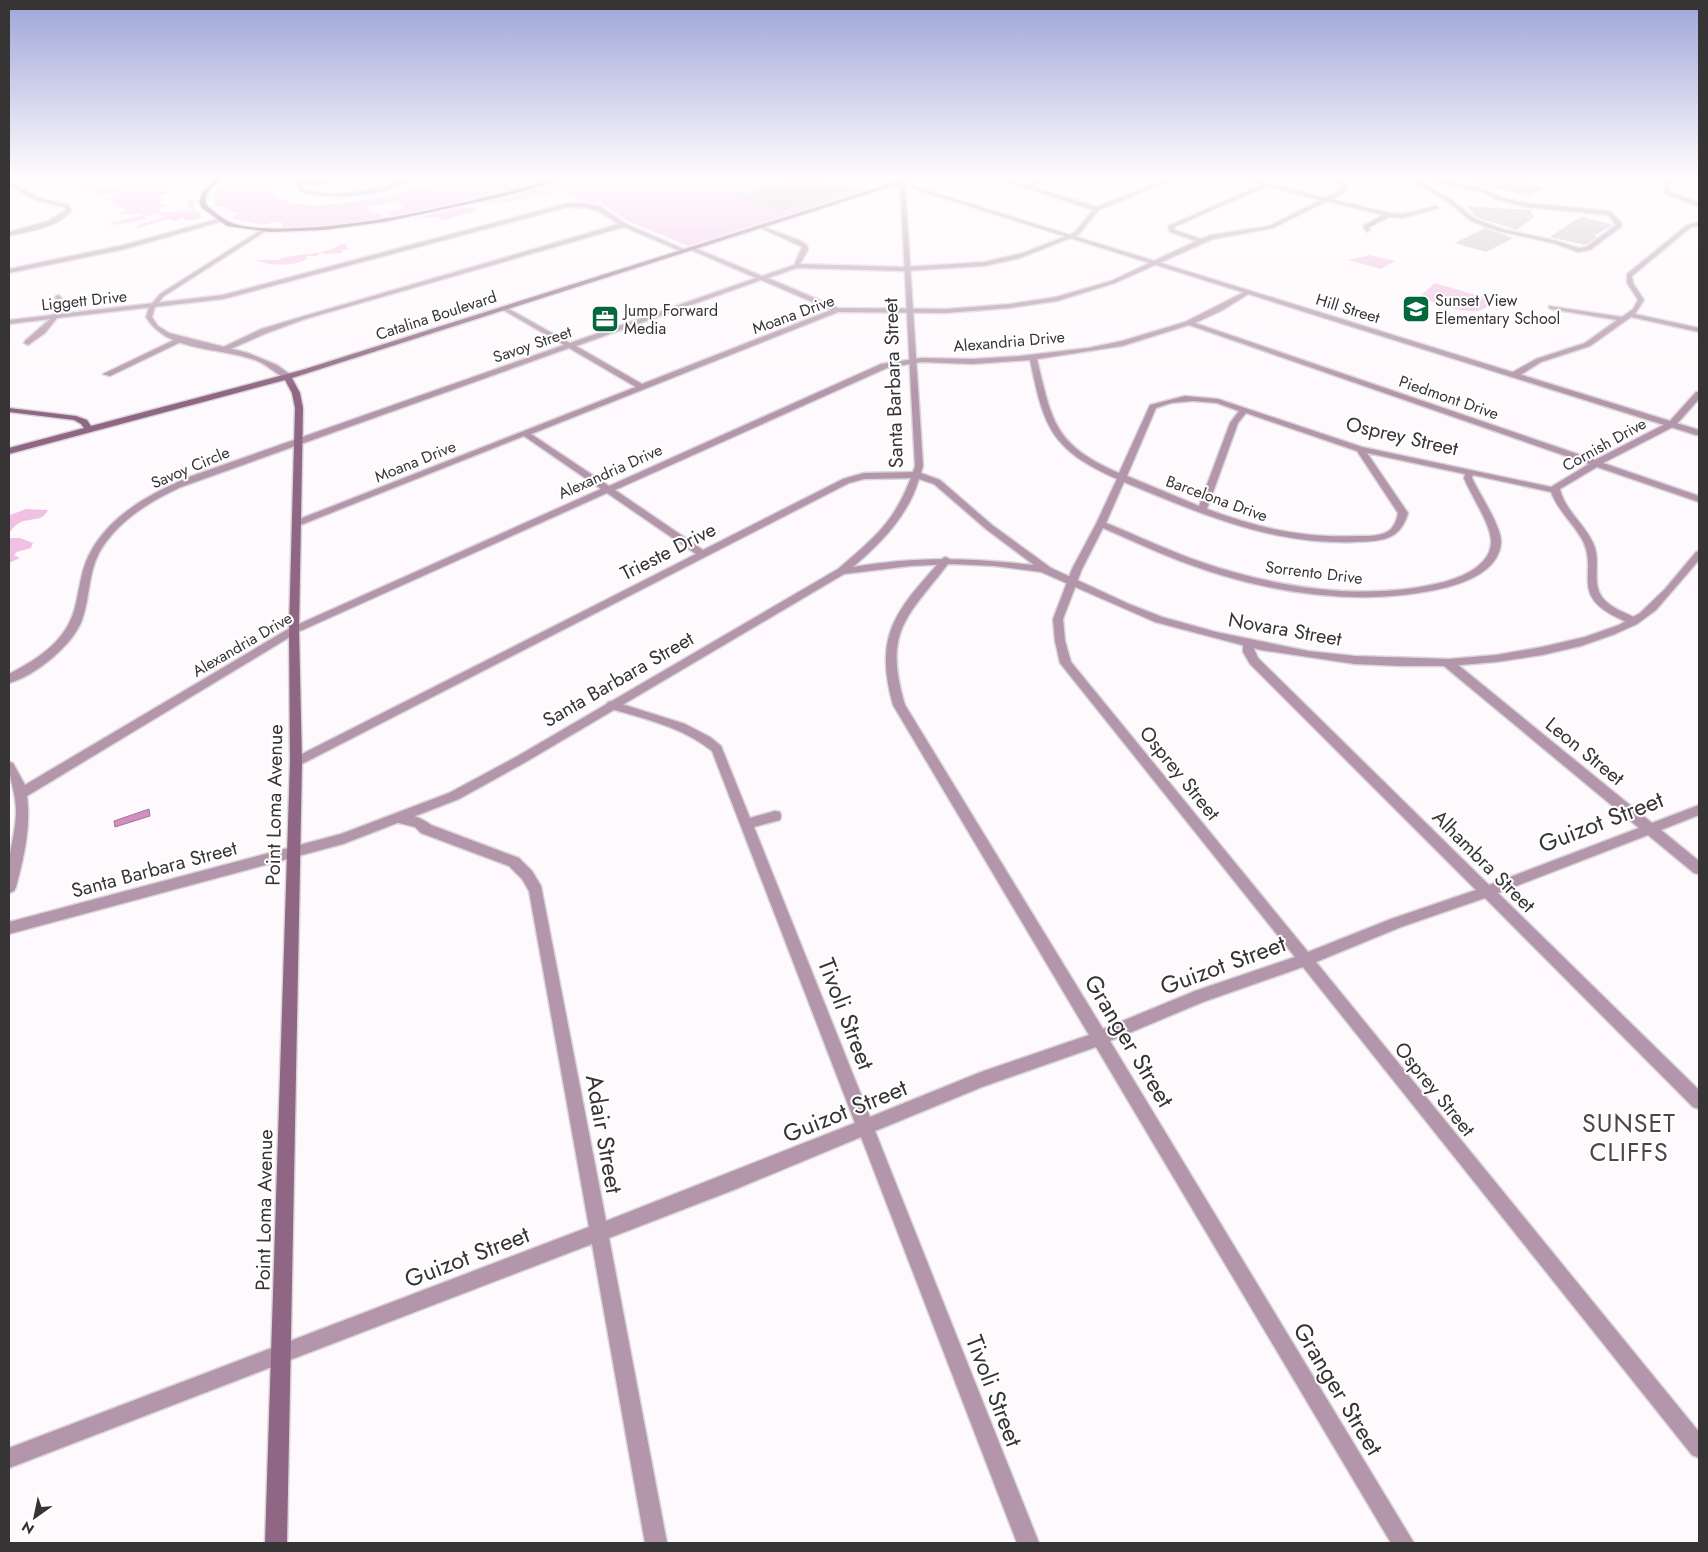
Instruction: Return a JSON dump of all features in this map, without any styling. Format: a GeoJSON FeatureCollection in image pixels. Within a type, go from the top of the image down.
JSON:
{"type":"FeatureCollection","features":[{"type":"Feature","properties":{"kind":"main road","name":"Catalina Boulevard"},"geometry":{"type":"LineString","coordinates":[[9,451],[288,377],[698,247]]}},
{"type":"Feature","properties":{"kind":"main road","name":"Point Loma Avenue"},"geometry":{"type":"LineString","coordinates":[[276,1543],[296,762],[294,630],[298,401],[288,377]]}},
{"type":"Feature","properties":{"kind":"main road"},"geometry":{"type":"LineString","coordinates":[[9,410],[76,418],[84,422],[89,430]]}},
{"type":"Feature","properties":{"kind":"street"},"geometry":{"type":"LineString","coordinates":[[9,271],[123,247]]}},
{"type":"Feature","properties":{"kind":"street"},"geometry":{"type":"LineString","coordinates":[[237,247],[168,291],[152,306],[149,317],[155,327],[162,333],[181,340],[266,361],[288,377]]}},
{"type":"Feature","properties":{"kind":"street","name":"Liggett Drive"},"geometry":{"type":"LineString","coordinates":[[9,322],[234,295],[409,247]]}},
{"type":"Feature","properties":{"kind":"street"},"geometry":{"type":"LineString","coordinates":[[223,349],[264,331],[303,318],[547,247]]}},
{"type":"Feature","properties":{"kind":"street"},"geometry":{"type":"LineString","coordinates":[[676,247],[684,251]]}},
{"type":"Feature","properties":{"kind":"street"},"geometry":{"type":"LineString","coordinates":[[805,247],[796,266],[960,267],[1002,261],[1044,247]]}},
{"type":"Feature","properties":{"kind":"street","name":"Santa Barbara Street"},"geometry":{"type":"LineString","coordinates":[[9,928],[293,854],[343,839],[454,796],[842,571],[870,548],[892,524],[908,499],[917,475],[919,444],[907,247]]}},
{"type":"Feature","properties":{"kind":"street","name":"Hill Street"},"geometry":{"type":"LineString","coordinates":[[1108,247],[1699,433]]}},
{"type":"Feature","properties":{"kind":"street","name":"Moana Drive"},"geometry":{"type":"LineString","coordinates":[[295,524],[837,310],[911,311],[978,309],[1041,302],[1105,285],[1187,247]]}},
{"type":"Feature","properties":{"kind":"street"},"geometry":{"type":"LineString","coordinates":[[1571,247],[1578,250],[1590,247]]}},
{"type":"Feature","properties":{"kind":"street"},"geometry":{"type":"LineString","coordinates":[[1514,375],[1539,358],[1571,351],[1594,342],[1623,319],[1632,315],[1641,300],[1630,283],[1629,275],[1663,247]]}},
{"type":"Feature","properties":{"kind":"street"},"geometry":{"type":"LineString","coordinates":[[693,249],[837,310]]}},
{"type":"Feature","properties":{"kind":"street","name":"Savoy Street"},"geometry":{"type":"LineString","coordinates":[[297,442],[796,266]]}},
{"type":"Feature","properties":{"kind":"street","name":"Alexandria Drive"},"geometry":{"type":"LineString","coordinates":[[22,793],[294,630],[884,366],[914,362],[985,361],[1032,357],[1118,344],[1189,323],[1248,292]]}},
{"type":"Feature","properties":{"kind":"street"},"geometry":{"type":"LineString","coordinates":[[28,343],[44,332],[55,317],[62,304],[58,297]]}},
{"type":"Feature","properties":{"kind":"street"},"geometry":{"type":"LineString","coordinates":[[1551,307],[1623,319]]}},
{"type":"Feature","properties":{"kind":"street"},"geometry":{"type":"LineString","coordinates":[[504,309],[642,387]]}},
{"type":"Feature","properties":{"kind":"street"},"geometry":{"type":"LineString","coordinates":[[1632,315],[1699,330]]}},
{"type":"Feature","properties":{"kind":"street","name":"Piedmont Drive"},"geometry":{"type":"LineString","coordinates":[[1189,323],[1699,499]]}},
{"type":"Feature","properties":{"kind":"street"},"geometry":{"type":"LineString","coordinates":[[107,374],[181,340]]}},
{"type":"Feature","properties":{"kind":"street","name":"Barcelona Drive"},"geometry":{"type":"LineString","coordinates":[[1032,357],[1048,419],[1054,432],[1066,445],[1081,456],[1122,478],[1234,523],[1272,534],[1341,541],[1375,538],[1392,534],[1401,524],[1403,513],[1360,449]]}},
{"type":"Feature","properties":{"kind":"street","name":"Cornish Drive"},"geometry":{"type":"LineString","coordinates":[[1634,621],[1614,612],[1596,596],[1592,584],[1593,562],[1590,547],[1583,532],[1554,490],[1597,464],[1672,424],[1699,394]]}},
{"type":"Feature","properties":{"kind":"street","name":"Osprey Street"},"geometry":{"type":"LineString","coordinates":[[1554,490],[1360,449],[1218,401],[1176,398],[1153,407],[1101,524],[1077,569],[1058,619],[1060,641],[1066,663],[1699,1448]]}},
{"type":"Feature","properties":{"kind":"street"},"geometry":{"type":"LineString","coordinates":[[1202,510],[1234,422],[1244,410]]}},
{"type":"Feature","properties":{"kind":"street"},"geometry":{"type":"LineString","coordinates":[[525,433],[703,554]]}},
{"type":"Feature","properties":{"kind":"street","name":"Savoy Circle"},"geometry":{"type":"LineString","coordinates":[[9,679],[46,656],[70,632],[77,620],[94,555],[101,542],[127,515],[181,484],[297,442]]}},
{"type":"Feature","properties":{"kind":"street","name":"Sorrento Drive"},"geometry":{"type":"LineString","coordinates":[[1101,524],[1212,569],[1279,586],[1342,594],[1396,593],[1433,589],[1469,578],[1487,564],[1496,543],[1490,517],[1477,500],[1468,478],[1470,472]]}},
{"type":"Feature","properties":{"kind":"street","name":"Trieste Drive"},"geometry":{"type":"LineString","coordinates":[[296,762],[846,481],[864,476],[917,475],[937,482],[989,527],[1049,571]]}},
{"type":"Feature","properties":{"kind":"street","name":"Novara Street"},"geometry":{"type":"LineString","coordinates":[[842,571],[895,563],[946,560],[988,562],[1049,571],[1126,607],[1168,622],[1247,644],[1350,659],[1448,663],[1513,657],[1562,647],[1603,635],[1634,621],[1667,596],[1699,554]]}},
{"type":"Feature","properties":{"kind":"street","name":"Granger Street"},"geometry":{"type":"LineString","coordinates":[[946,560],[902,615],[893,634],[889,653],[892,687],[899,705],[1403,1543]]}},
{"type":"Feature","properties":{"kind":"street","name":"Alhambra Street"},"geometry":{"type":"LineString","coordinates":[[1247,644],[1248,652],[1254,661],[1699,1101]]}},
{"type":"Feature","properties":{"kind":"street","name":"Leon Street"},"geometry":{"type":"LineString","coordinates":[[1448,663],[1699,868]]}},
{"type":"Feature","properties":{"kind":"street","name":"Tivoli Street"},"geometry":{"type":"LineString","coordinates":[[612,705],[684,728],[703,737],[717,749],[1028,1543]]}},
{"type":"Feature","properties":{"kind":"street"},"geometry":{"type":"LineString","coordinates":[[9,766],[18,779],[22,793],[20,842],[9,887]]}},
{"type":"Feature","properties":{"kind":"street","name":"Guizot Street"},"geometry":{"type":"LineString","coordinates":[[9,1458],[599,1232],[866,1128],[981,1080],[1100,1038],[1200,996],[1305,960],[1396,923],[1486,892],[1699,810]]}},
{"type":"Feature","properties":{"kind":"street"},"geometry":{"type":"LineString","coordinates":[[746,824],[774,816]]}},
{"type":"Feature","properties":{"kind":"street","name":"Adair Street"},"geometry":{"type":"LineString","coordinates":[[400,818],[419,822],[426,829],[514,862],[527,876],[536,890],[656,1543]]}},
{"type":"Feature","properties":{"kind":"shaded area"},"geometry":{"type":"Polygon","coordinates":[[[336,247],[349,249],[340,251],[343,252],[341,253],[324,254],[323,252],[336,247]]]}},
{"type":"Feature","properties":{"kind":"shaded area"},"geometry":{"type":"Polygon","coordinates":[[[322,252],[316,256],[306,256],[308,258],[303,261],[289,264],[275,264],[256,260],[279,260],[284,257],[322,252]]]}},
{"type":"Feature","properties":{"kind":"shaded area"},"geometry":{"type":"Polygon","coordinates":[[[1370,255],[1395,261],[1381,269],[1348,260],[1370,255]]]}},
{"type":"Feature","properties":{"kind":"shaded area"},"geometry":{"type":"Polygon","coordinates":[[[1435,283],[1494,301],[1481,310],[1468,311],[1440,305],[1420,296],[1435,283]]]}},
{"type":"Feature","properties":{"kind":"shaded area"},"geometry":{"type":"Polygon","coordinates":[[[26,509],[48,510],[46,514],[39,518],[19,523],[9,533],[10,515],[26,509]]]}},
{"type":"Feature","properties":{"kind":"shaded area"},"geometry":{"type":"Polygon","coordinates":[[[9,538],[20,538],[33,543],[31,548],[17,552],[14,555],[20,558],[9,563],[9,538]]]}},
{"type":"Feature","properties":{"kind":"shaded area"},"geometry":{"type":"Polygon","coordinates":[[[149,809],[150,816],[115,827],[114,821],[149,809]]]}},
{"type":"Feature","properties":{"kind":"building"},"geometry":{"type":"Polygon","coordinates":[[[1470,247],[1495,247],[1486,252],[1470,247]]]}},
{"type":"Feature","properties":{"kind":"place","name":"Sunset View Elementary School"},"geometry":{"type":"Point","coordinates":[1416,309]}},
{"type":"Feature","properties":{"kind":"place","name":"Jump Forward Media"},"geometry":{"type":"Point","coordinates":[605,319]}},
{"type":"Feature","properties":{"kind":"district","name":"SUNSET CLIFFS"},"geometry":{"type":"Point","coordinates":[1629,1138]}}]}
